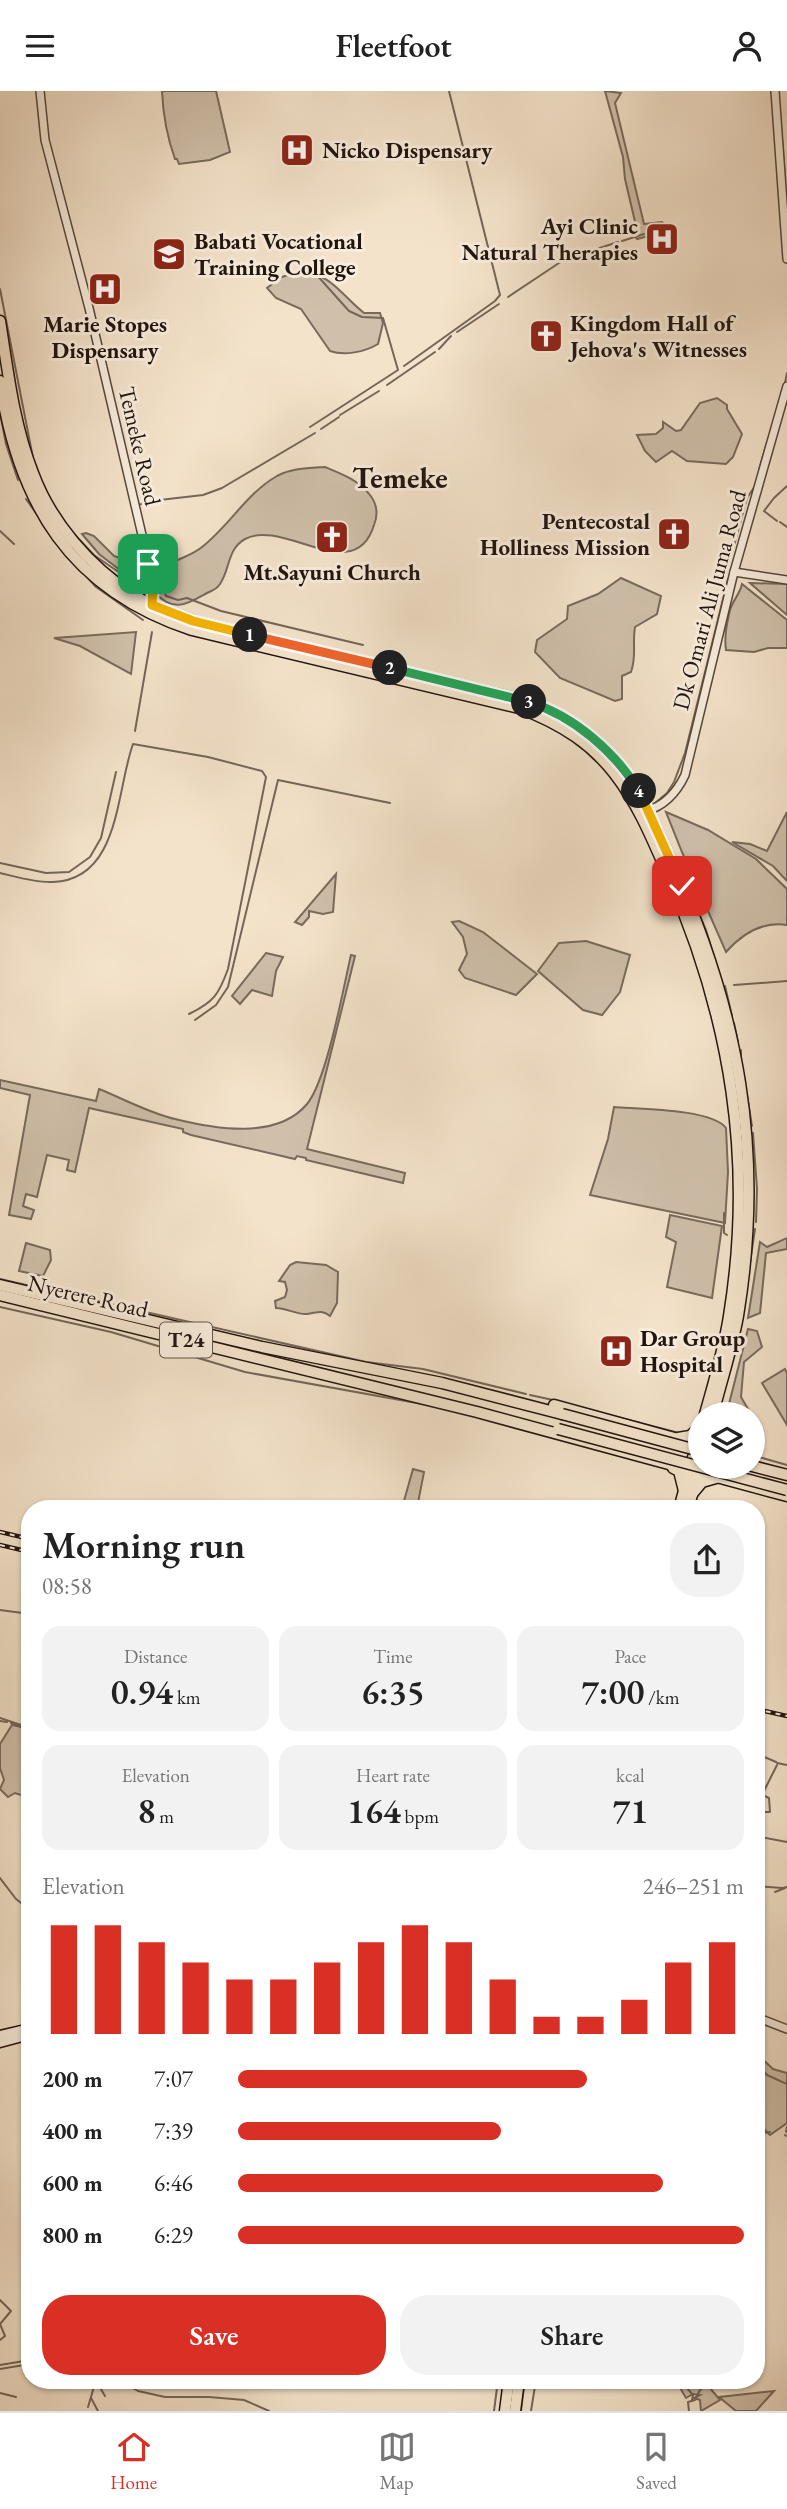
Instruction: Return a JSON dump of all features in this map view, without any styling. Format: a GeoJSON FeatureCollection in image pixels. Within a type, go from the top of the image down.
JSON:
{"type":"FeatureCollection","features":[{"type":"Feature","properties":{"kind":"main road"},"geometry":{"type":"LineString","coordinates":[[0,321],[17,417],[35,480],[58,520],[78,547],[151,610]]}},
{"type":"Feature","properties":{"kind":"main road"},"geometry":{"type":"LineString","coordinates":[[0,381],[22,473],[40,510],[69,552],[110,591],[220,638],[519,708],[543,717],[573,734],[595,751],[619,777],[644,811],[711,957],[731,1028],[747,1130],[745,1266],[737,1319],[716,1402]]}},
{"type":"Feature","properties":{"kind":"main road"},"geometry":{"type":"LineString","coordinates":[[644,811],[710,987],[726,1052],[735,1110],[739,1169],[736,1266],[723,1346],[708,1402]]}},
{"type":"Feature","properties":{"kind":"main road","name":"Nyerere Road"},"geometry":{"type":"LineString","coordinates":[[0,1285],[365,1369]]}},
{"type":"Feature","properties":{"kind":"main road","name":"Nyerere Road"},"geometry":{"type":"LineString","coordinates":[[0,1295],[372,1385]]}},
{"type":"Feature","properties":{"kind":"main road"},"geometry":{"type":"LineString","coordinates":[[365,1369],[442,1383],[688,1444]]}},
{"type":"Feature","properties":{"kind":"main road","name":"T24"},"geometry":{"type":"LineString","coordinates":[[365,1369],[444,1377],[688,1443]]}},
{"type":"Feature","properties":{"kind":"main road"},"geometry":{"type":"LineString","coordinates":[[372,1385],[449,1399],[787,1490]]}},
{"type":"Feature","properties":{"kind":"main road","name":"T24"},"geometry":{"type":"LineString","coordinates":[[372,1385],[688,1467]]}},
{"type":"Feature","properties":{"kind":"main road"},"geometry":{"type":"LineString","coordinates":[[674,1439],[688,1436]]}},
{"type":"Feature","properties":{"kind":"main road"},"geometry":{"type":"LineString","coordinates":[[654,1460],[679,1471],[688,1500]]}},
{"type":"Feature","properties":{"kind":"main road"},"geometry":{"type":"LineString","coordinates":[[765,1463],[787,1469]]}},
{"type":"Feature","properties":{"kind":"main road"},"geometry":{"type":"LineString","coordinates":[[765,1469],[787,1475]]}},
{"type":"Feature","properties":{"kind":"main road"},"geometry":{"type":"LineString","coordinates":[[684,1500],[693,1479]]}},
{"type":"Feature","properties":{"kind":"main road"},"geometry":{"type":"LineString","coordinates":[[688,1493],[706,1479]]}},
{"type":"Feature","properties":{"kind":"main road","name":"T24"},"geometry":{"type":"LineString","coordinates":[[723,1479],[787,1496]]}},
{"type":"Feature","properties":{"kind":"main road"},"geometry":{"type":"LineString","coordinates":[[0,2035],[21,2030]]}},
{"type":"Feature","properties":{"kind":"main road"},"geometry":{"type":"LineString","coordinates":[[0,2043],[21,2037]]}},
{"type":"Feature","properties":{"kind":"main road"},"geometry":{"type":"LineString","coordinates":[[505,2411],[508,2389]]}},
{"type":"Feature","properties":{"kind":"main road"},"geometry":{"type":"LineString","coordinates":[[515,2411],[518,2389]]}},
{"type":"Feature","properties":{"kind":"street","name":"Temeke Road"},"geometry":{"type":"LineString","coordinates":[[40,91],[45,140],[89,308],[153,582],[151,610]]}},
{"type":"Feature","properties":{"kind":"street"},"geometry":{"type":"LineString","coordinates":[[775,91],[787,259]]}},
{"type":"Feature","properties":{"kind":"street","name":"Dk Omari Ali Juma Road"},"geometry":{"type":"LineString","coordinates":[[644,811],[669,798],[685,775],[734,572],[787,386]]}},
{"type":"Feature","properties":{"kind":"street"},"geometry":{"type":"LineString","coordinates":[[734,572],[787,580]]}},
{"type":"Feature","properties":{"kind":"street"},"geometry":{"type":"LineString","coordinates":[[765,2020],[787,2029]]}},
{"type":"Feature","properties":{"kind":"shaded area"},"geometry":{"type":"Polygon","coordinates":[[[162,91],[216,91],[230,152],[210,160],[179,164],[175,159],[164,117],[162,91]]]}},
{"type":"Feature","properties":{"kind":"shaded area"},"geometry":{"type":"Polygon","coordinates":[[[605,91],[621,93],[615,103],[644,224],[662,222],[671,230],[637,239],[635,236],[637,230],[625,179],[623,157],[605,91]]]}},
{"type":"Feature","properties":{"kind":"shaded area"},"geometry":{"type":"Polygon","coordinates":[[[301,271],[329,281],[364,313],[380,313],[383,323],[378,344],[354,352],[330,351],[301,309],[276,298],[267,288],[282,277],[301,271]]]}},
{"type":"Feature","properties":{"kind":"shaded area"},"geometry":{"type":"Polygon","coordinates":[[[717,398],[727,405],[742,434],[733,457],[726,464],[687,461],[672,451],[656,462],[645,451],[637,435],[656,434],[663,428],[663,422],[676,431],[681,430],[700,403],[717,398]]]}},
{"type":"Feature","properties":{"kind":"shaded area"},"geometry":{"type":"Polygon","coordinates":[[[325,467],[355,481],[372,498],[376,517],[365,543],[351,551],[335,552],[261,535],[239,543],[219,586],[214,590],[181,605],[168,603],[155,593],[156,580],[164,568],[202,547],[266,483],[288,471],[325,467]]]}},
{"type":"Feature","properties":{"kind":"shaded area"},"geometry":{"type":"Polygon","coordinates":[[[82,534],[94,536],[114,556],[144,566],[149,575],[150,586],[146,590],[99,554],[82,534]]]}},
{"type":"Feature","properties":{"kind":"shaded area"},"geometry":{"type":"Polygon","coordinates":[[[621,578],[661,596],[657,614],[635,627],[633,666],[631,672],[622,676],[622,699],[615,701],[560,678],[535,652],[537,640],[567,619],[568,606],[598,594],[621,578]]]}},
{"type":"Feature","properties":{"kind":"shaded area"},"geometry":{"type":"Polygon","coordinates":[[[750,583],[787,584],[787,615],[750,583]]]}},
{"type":"Feature","properties":{"kind":"shaded area"},"geometry":{"type":"Polygon","coordinates":[[[742,584],[787,620],[787,648],[768,648],[754,652],[726,650],[730,610],[742,584]]]}},
{"type":"Feature","properties":{"kind":"shaded area"},"geometry":{"type":"Polygon","coordinates":[[[136,632],[131,674],[80,646],[54,638],[136,632]]]}},
{"type":"Feature","properties":{"kind":"shaded area"},"geometry":{"type":"Polygon","coordinates":[[[666,812],[708,830],[756,859],[787,889],[787,925],[769,925],[753,930],[726,952],[666,812]]]}},
{"type":"Feature","properties":{"kind":"shaded area"},"geometry":{"type":"Polygon","coordinates":[[[787,812],[787,881],[773,866],[732,842],[750,844],[767,851],[787,812]]]}},
{"type":"Feature","properties":{"kind":"shaded area"},"geometry":{"type":"Polygon","coordinates":[[[336,874],[333,912],[323,914],[309,911],[309,917],[302,925],[295,922],[336,874]]]}},
{"type":"Feature","properties":{"kind":"shaded area"},"geometry":{"type":"Polygon","coordinates":[[[459,921],[483,932],[537,974],[516,995],[465,978],[459,970],[467,954],[463,937],[452,922],[459,921]]]}},
{"type":"Feature","properties":{"kind":"shaded area"},"geometry":{"type":"Polygon","coordinates":[[[586,941],[630,955],[620,992],[602,1015],[583,1010],[538,971],[559,943],[586,941]]]}},
{"type":"Feature","properties":{"kind":"shaded area"},"geometry":{"type":"Polygon","coordinates":[[[266,953],[283,957],[276,971],[272,996],[252,990],[240,1004],[232,996],[266,953]]]}},
{"type":"Feature","properties":{"kind":"shaded area"},"geometry":{"type":"Polygon","coordinates":[[[351,955],[355,956],[307,1149],[405,1173],[403,1183],[306,1158],[297,1156],[295,1159],[191,1135],[183,1132],[183,1129],[89,1108],[75,1172],[67,1170],[69,1160],[47,1155],[37,1197],[26,1194],[23,1206],[34,1210],[31,1219],[9,1215],[30,1095],[0,1088],[0,1080],[96,1101],[99,1089],[156,1113],[208,1126],[245,1129],[279,1123],[307,1104],[314,1092],[334,1033],[351,955]]]}},
{"type":"Feature","properties":{"kind":"shaded area"},"geometry":{"type":"Polygon","coordinates":[[[614,1107],[691,1114],[706,1117],[726,1128],[728,1172],[725,1223],[590,1195],[608,1139],[614,1107]]]}},
{"type":"Feature","properties":{"kind":"shaded area"},"geometry":{"type":"Polygon","coordinates":[[[670,1215],[722,1226],[712,1298],[667,1287],[676,1242],[666,1237],[670,1215]]]}},
{"type":"Feature","properties":{"kind":"shaded area"},"geometry":{"type":"Polygon","coordinates":[[[787,1238],[787,1249],[766,1253],[760,1313],[748,1318],[760,1242],[767,1247],[787,1238]]]}},
{"type":"Feature","properties":{"kind":"shaded area"},"geometry":{"type":"Polygon","coordinates":[[[26,1243],[50,1250],[51,1260],[43,1276],[19,1271],[26,1243]]]}},
{"type":"Feature","properties":{"kind":"shaded area"},"geometry":{"type":"Polygon","coordinates":[[[296,1262],[326,1265],[338,1272],[337,1303],[330,1316],[321,1312],[303,1314],[276,1308],[275,1301],[285,1297],[287,1290],[285,1282],[279,1281],[290,1265],[296,1262]]]}},
{"type":"Feature","properties":{"kind":"shaded area"},"geometry":{"type":"Polygon","coordinates":[[[748,1329],[757,1331],[762,1347],[744,1362],[741,1397],[744,1402],[730,1402],[748,1329]]]}},
{"type":"Feature","properties":{"kind":"shaded area"},"geometry":{"type":"Polygon","coordinates":[[[785,1369],[787,1373],[787,1425],[762,1383],[785,1369]]]}},
{"type":"Feature","properties":{"kind":"shaded area"},"geometry":{"type":"Polygon","coordinates":[[[413,1469],[424,1472],[419,1500],[404,1500],[413,1469]]]}},
{"type":"Feature","properties":{"kind":"shaded area"},"geometry":{"type":"Polygon","coordinates":[[[12,1725],[21,1727],[21,1795],[15,1793],[8,1797],[0,1789],[4,1780],[0,1768],[0,1744],[12,1725]]]}},
{"type":"Feature","properties":{"kind":"shaded area"},"geometry":{"type":"Polygon","coordinates":[[[765,2061],[773,2069],[787,2073],[787,2123],[770,2135],[765,2130],[765,2061]]]}},
{"type":"Feature","properties":{"kind":"shaded area"},"geometry":{"type":"Polygon","coordinates":[[[681,2389],[711,2389],[720,2400],[701,2411],[700,2400],[694,2398],[700,2395],[693,2394],[686,2398],[681,2389]]]}},
{"type":"Feature","properties":{"kind":"shaded area"},"geometry":{"type":"Polygon","coordinates":[[[774,2391],[756,2411],[736,2411],[719,2397],[774,2391]]]}},
{"type":"Feature","properties":{"kind":"waterway"},"geometry":{"type":"LineString","coordinates":[[404,366],[500,295],[449,91]]}},
{"type":"Feature","properties":{"kind":"waterway"},"geometry":{"type":"LineString","coordinates":[[780,112],[785,179]]}},
{"type":"Feature","properties":{"kind":"waterway"},"geometry":{"type":"LineString","coordinates":[[785,185],[787,201]]}},
{"type":"Feature","properties":{"kind":"waterway"},"geometry":{"type":"LineString","coordinates":[[622,241],[644,234]]}},
{"type":"Feature","properties":{"kind":"waterway"},"geometry":{"type":"LineString","coordinates":[[569,258],[618,242]]}},
{"type":"Feature","properties":{"kind":"waterway"},"geometry":{"type":"LineString","coordinates":[[508,297],[562,261]]}},
{"type":"Feature","properties":{"kind":"waterway"},"geometry":{"type":"LineString","coordinates":[[302,273],[314,272],[349,311],[362,317],[383,318],[398,370],[310,427]]}},
{"type":"Feature","properties":{"kind":"waterway"},"geometry":{"type":"LineString","coordinates":[[0,289],[33,458]]}},
{"type":"Feature","properties":{"kind":"waterway"},"geometry":{"type":"LineString","coordinates":[[457,332],[499,304]]}},
{"type":"Feature","properties":{"kind":"waterway"},"geometry":{"type":"LineString","coordinates":[[439,349],[451,336]]}},
{"type":"Feature","properties":{"kind":"waterway"},"geometry":{"type":"LineString","coordinates":[[387,385],[435,352]]}},
{"type":"Feature","properties":{"kind":"waterway"},"geometry":{"type":"LineString","coordinates":[[785,383],[787,373]]}},
{"type":"Feature","properties":{"kind":"waterway"},"geometry":{"type":"LineString","coordinates":[[340,415],[379,391]]}},
{"type":"Feature","properties":{"kind":"waterway"},"geometry":{"type":"LineString","coordinates":[[0,413],[6,444],[18,480]]}},
{"type":"Feature","properties":{"kind":"waterway"},"geometry":{"type":"LineString","coordinates":[[321,429],[339,417]]}},
{"type":"Feature","properties":{"kind":"waterway"},"geometry":{"type":"LineString","coordinates":[[138,505],[203,495],[222,488],[315,433]]}},
{"type":"Feature","properties":{"kind":"waterway"},"geometry":{"type":"LineString","coordinates":[[759,470],[767,442]]}},
{"type":"Feature","properties":{"kind":"waterway"},"geometry":{"type":"LineString","coordinates":[[41,480],[52,503]]}},
{"type":"Feature","properties":{"kind":"waterway"},"geometry":{"type":"LineString","coordinates":[[726,574],[747,498],[755,486]]}},
{"type":"Feature","properties":{"kind":"waterway"},"geometry":{"type":"LineString","coordinates":[[777,521],[764,511],[787,486]]}},
{"type":"Feature","properties":{"kind":"waterway"},"geometry":{"type":"LineString","coordinates":[[26,499],[43,523]]}},
{"type":"Feature","properties":{"kind":"waterway"},"geometry":{"type":"LineString","coordinates":[[780,522],[787,527]]}},
{"type":"Feature","properties":{"kind":"waterway"},"geometry":{"type":"LineString","coordinates":[[0,531],[14,544]]}},
{"type":"Feature","properties":{"kind":"waterway"},"geometry":{"type":"LineString","coordinates":[[73,533],[94,555],[146,591]]}},
{"type":"Feature","properties":{"kind":"waterway"},"geometry":{"type":"LineString","coordinates":[[149,549],[166,596],[178,600],[187,598],[221,611],[363,645]]}},
{"type":"Feature","properties":{"kind":"waterway"},"geometry":{"type":"LineString","coordinates":[[86,576],[96,587],[143,620]]}},
{"type":"Feature","properties":{"kind":"waterway"},"geometry":{"type":"LineString","coordinates":[[654,804],[667,793],[674,782],[685,753],[728,579]]}},
{"type":"Feature","properties":{"kind":"waterway"},"geometry":{"type":"LineString","coordinates":[[140,586],[151,581]]}},
{"type":"Feature","properties":{"kind":"waterway"},"geometry":{"type":"LineString","coordinates":[[173,607],[199,617],[263,633]]}},
{"type":"Feature","properties":{"kind":"waterway"},"geometry":{"type":"LineString","coordinates":[[135,731],[152,632]]}},
{"type":"Feature","properties":{"kind":"waterway"},"geometry":{"type":"LineString","coordinates":[[336,651],[539,698],[560,710]]}},
{"type":"Feature","properties":{"kind":"waterway"},"geometry":{"type":"LineString","coordinates":[[576,721],[589,729]]}},
{"type":"Feature","properties":{"kind":"waterway"},"geometry":{"type":"LineString","coordinates":[[0,873],[33,881],[53,882],[75,877],[91,866],[103,850],[112,830],[133,744],[208,757],[262,771],[266,777],[228,969],[215,996],[189,1014]]}},
{"type":"Feature","properties":{"kind":"waterway"},"geometry":{"type":"LineString","coordinates":[[607,744],[632,771],[639,786]]}},
{"type":"Feature","properties":{"kind":"waterway"},"geometry":{"type":"LineString","coordinates":[[0,863],[46,873],[69,872],[90,857],[101,838],[116,772]]}},
{"type":"Feature","properties":{"kind":"waterway"},"geometry":{"type":"LineString","coordinates":[[195,1020],[216,1005],[228,987],[278,780],[390,803]]}},
{"type":"Feature","properties":{"kind":"waterway"},"geometry":{"type":"LineString","coordinates":[[698,912],[720,976]]}},
{"type":"Feature","properties":{"kind":"waterway"},"geometry":{"type":"LineString","coordinates":[[734,985],[787,981]]}},
{"type":"Feature","properties":{"kind":"waterway"},"geometry":{"type":"LineString","coordinates":[[725,986],[732,1016]]}},
{"type":"Feature","properties":{"kind":"waterway"},"geometry":{"type":"LineString","coordinates":[[734,1023],[738,1042]]}},
{"type":"Feature","properties":{"kind":"waterway"},"geometry":{"type":"LineString","coordinates":[[741,1050],[741,1059]]}},
{"type":"Feature","properties":{"kind":"waterway"},"geometry":{"type":"LineString","coordinates":[[747,1095],[752,1126]]}},
{"type":"Feature","properties":{"kind":"waterway"},"geometry":{"type":"LineString","coordinates":[[753,1133],[757,1189],[756,1222]]}},
{"type":"Feature","properties":{"kind":"waterway"},"geometry":{"type":"LineString","coordinates":[[724,1213],[724,1233],[727,1235]]}},
{"type":"Feature","properties":{"kind":"waterway"},"geometry":{"type":"LineString","coordinates":[[745,1297],[755,1229]]}},
{"type":"Feature","properties":{"kind":"waterway"},"geometry":{"type":"LineString","coordinates":[[0,1279],[366,1362],[423,1369],[526,1394]]}},
{"type":"Feature","properties":{"kind":"waterway"},"geometry":{"type":"LineString","coordinates":[[0,1307],[111,1332],[245,1372],[428,1405]]}},
{"type":"Feature","properties":{"kind":"waterway"},"geometry":{"type":"LineString","coordinates":[[530,1395],[553,1400]]}},
{"type":"Feature","properties":{"kind":"waterway"},"geometry":{"type":"LineString","coordinates":[[582,1408],[679,1433]]}},
{"type":"Feature","properties":{"kind":"waterway"},"geometry":{"type":"LineString","coordinates":[[765,1459],[787,1465]]}},
{"type":"Feature","properties":{"kind":"waterway"},"geometry":{"type":"LineString","coordinates":[[0,1610],[21,1613]]}},
{"type":"Feature","properties":{"kind":"waterway"},"geometry":{"type":"LineString","coordinates":[[0,1718],[21,1725]]}},
{"type":"Feature","properties":{"kind":"waterway"},"geometry":{"type":"LineString","coordinates":[[0,1721],[7,1722]]}},
{"type":"Feature","properties":{"kind":"waterway"},"geometry":{"type":"LineString","coordinates":[[11,1723],[21,1726]]}},
{"type":"Feature","properties":{"kind":"waterway"},"geometry":{"type":"LineString","coordinates":[[765,1757],[776,1762]]}},
{"type":"Feature","properties":{"kind":"waterway"},"geometry":{"type":"LineString","coordinates":[[777,1763],[787,1765]]}},
{"type":"Feature","properties":{"kind":"waterway"},"geometry":{"type":"LineString","coordinates":[[765,1789],[777,1765]]}},
{"type":"Feature","properties":{"kind":"waterway"},"geometry":{"type":"LineString","coordinates":[[765,1796],[769,1798],[770,1812],[765,1812]]}},
{"type":"Feature","properties":{"kind":"waterway"},"geometry":{"type":"LineString","coordinates":[[765,1838],[787,1842]]}},
{"type":"Feature","properties":{"kind":"waterway"},"geometry":{"type":"LineString","coordinates":[[0,1878],[21,1903]]}},
{"type":"Feature","properties":{"kind":"waterway"},"geometry":{"type":"LineString","coordinates":[[765,1887],[782,1888]]}},
{"type":"Feature","properties":{"kind":"waterway"},"geometry":{"type":"LineString","coordinates":[[783,1888],[787,1887]]}},
{"type":"Feature","properties":{"kind":"waterway"},"geometry":{"type":"LineString","coordinates":[[775,1892],[785,1888]]}},
{"type":"Feature","properties":{"kind":"waterway"},"geometry":{"type":"LineString","coordinates":[[765,2073],[787,2084]]}},
{"type":"Feature","properties":{"kind":"waterway"},"geometry":{"type":"LineString","coordinates":[[786,2132],[787,2127]]}},
{"type":"Feature","properties":{"kind":"waterway"},"geometry":{"type":"LineString","coordinates":[[765,2133],[770,2132]]}},
{"type":"Feature","properties":{"kind":"waterway"},"geometry":{"type":"LineString","coordinates":[[0,2300],[11,2311],[0,2324],[5,2336],[0,2340]]}},
{"type":"Feature","properties":{"kind":"waterway"},"geometry":{"type":"LineString","coordinates":[[0,2365],[21,2362]]}},
{"type":"Feature","properties":{"kind":"waterway"},"geometry":{"type":"LineString","coordinates":[[0,2369],[21,2366]]}},
{"type":"Feature","properties":{"kind":"waterway"},"geometry":{"type":"LineString","coordinates":[[88,2407],[93,2389]]}},
{"type":"Feature","properties":{"kind":"waterway"},"geometry":{"type":"LineString","coordinates":[[101,2389],[105,2396]]}},
{"type":"Feature","properties":{"kind":"waterway"},"geometry":{"type":"LineString","coordinates":[[134,2389],[165,2397],[244,2400],[269,2411]]}},
{"type":"Feature","properties":{"kind":"waterway"},"geometry":{"type":"LineString","coordinates":[[494,2411],[497,2389]]}},
{"type":"Feature","properties":{"kind":"waterway"},"geometry":{"type":"LineString","coordinates":[[521,2411],[524,2389]]}},
{"type":"Feature","properties":{"kind":"waterway"},"geometry":{"type":"LineString","coordinates":[[531,2411],[535,2389]]}},
{"type":"Feature","properties":{"kind":"waterway"},"geometry":{"type":"LineString","coordinates":[[688,2389],[693,2395],[692,2400]]}},
{"type":"Feature","properties":{"kind":"waterway"},"geometry":{"type":"LineString","coordinates":[[689,2411],[688,2402],[695,2400],[702,2389]]}},
{"type":"Feature","properties":{"kind":"waterway"},"geometry":{"type":"LineString","coordinates":[[0,2393],[16,2397]]}},
{"type":"Feature","properties":{"kind":"waterway"},"geometry":{"type":"LineString","coordinates":[[91,2398],[98,2411]]}},
{"type":"Feature","properties":{"kind":"railway"},"geometry":{"type":"LineString","coordinates":[[0,1532],[21,1537]]}},
{"type":"Feature","properties":{"kind":"railway"},"geometry":{"type":"LineString","coordinates":[[0,1545],[21,1550]]}},
{"type":"Feature","properties":{"kind":"railway"},"geometry":{"type":"LineString","coordinates":[[765,1711],[787,1716]]}},
{"type":"Feature","properties":{"kind":"place","name":"Nicko Dispensary"},"geometry":{"type":"Point","coordinates":[297,150]}},
{"type":"Feature","properties":{"kind":"place","name":"Ayi Clinic Natural Therapies"},"geometry":{"type":"Point","coordinates":[662,239]}},
{"type":"Feature","properties":{"kind":"place","name":"Babati Vocational Training College"},"geometry":{"type":"Point","coordinates":[169,254]}},
{"type":"Feature","properties":{"kind":"place","name":"Marie Stopes Dispensary"},"geometry":{"type":"Point","coordinates":[105,289]}},
{"type":"Feature","properties":{"kind":"place","name":"Kingdom Hall of Jehova's Witnesses"},"geometry":{"type":"Point","coordinates":[546,336]}},
{"type":"Feature","properties":{"kind":"place","name":"Pentecostal Holliness Mission"},"geometry":{"type":"Point","coordinates":[674,534]}},
{"type":"Feature","properties":{"kind":"place","name":"Mt.Sayuni Church"},"geometry":{"type":"Point","coordinates":[332,537]}},
{"type":"Feature","properties":{"kind":"place","name":"Dar Group Hospital"},"geometry":{"type":"Point","coordinates":[616,1351]}},
{"type":"Feature","properties":{"kind":"district","name":"Temeke"},"geometry":{"type":"Point","coordinates":[400,478]}},
{"type":"Feature","properties":{"kind":"route"},"geometry":{"type":"LineString","coordinates":[[148,564],[153,587],[152,605],[162,610],[193,621],[520,699],[554,712],[608,751],[627,772],[649,811],[682,886]]}}]}
